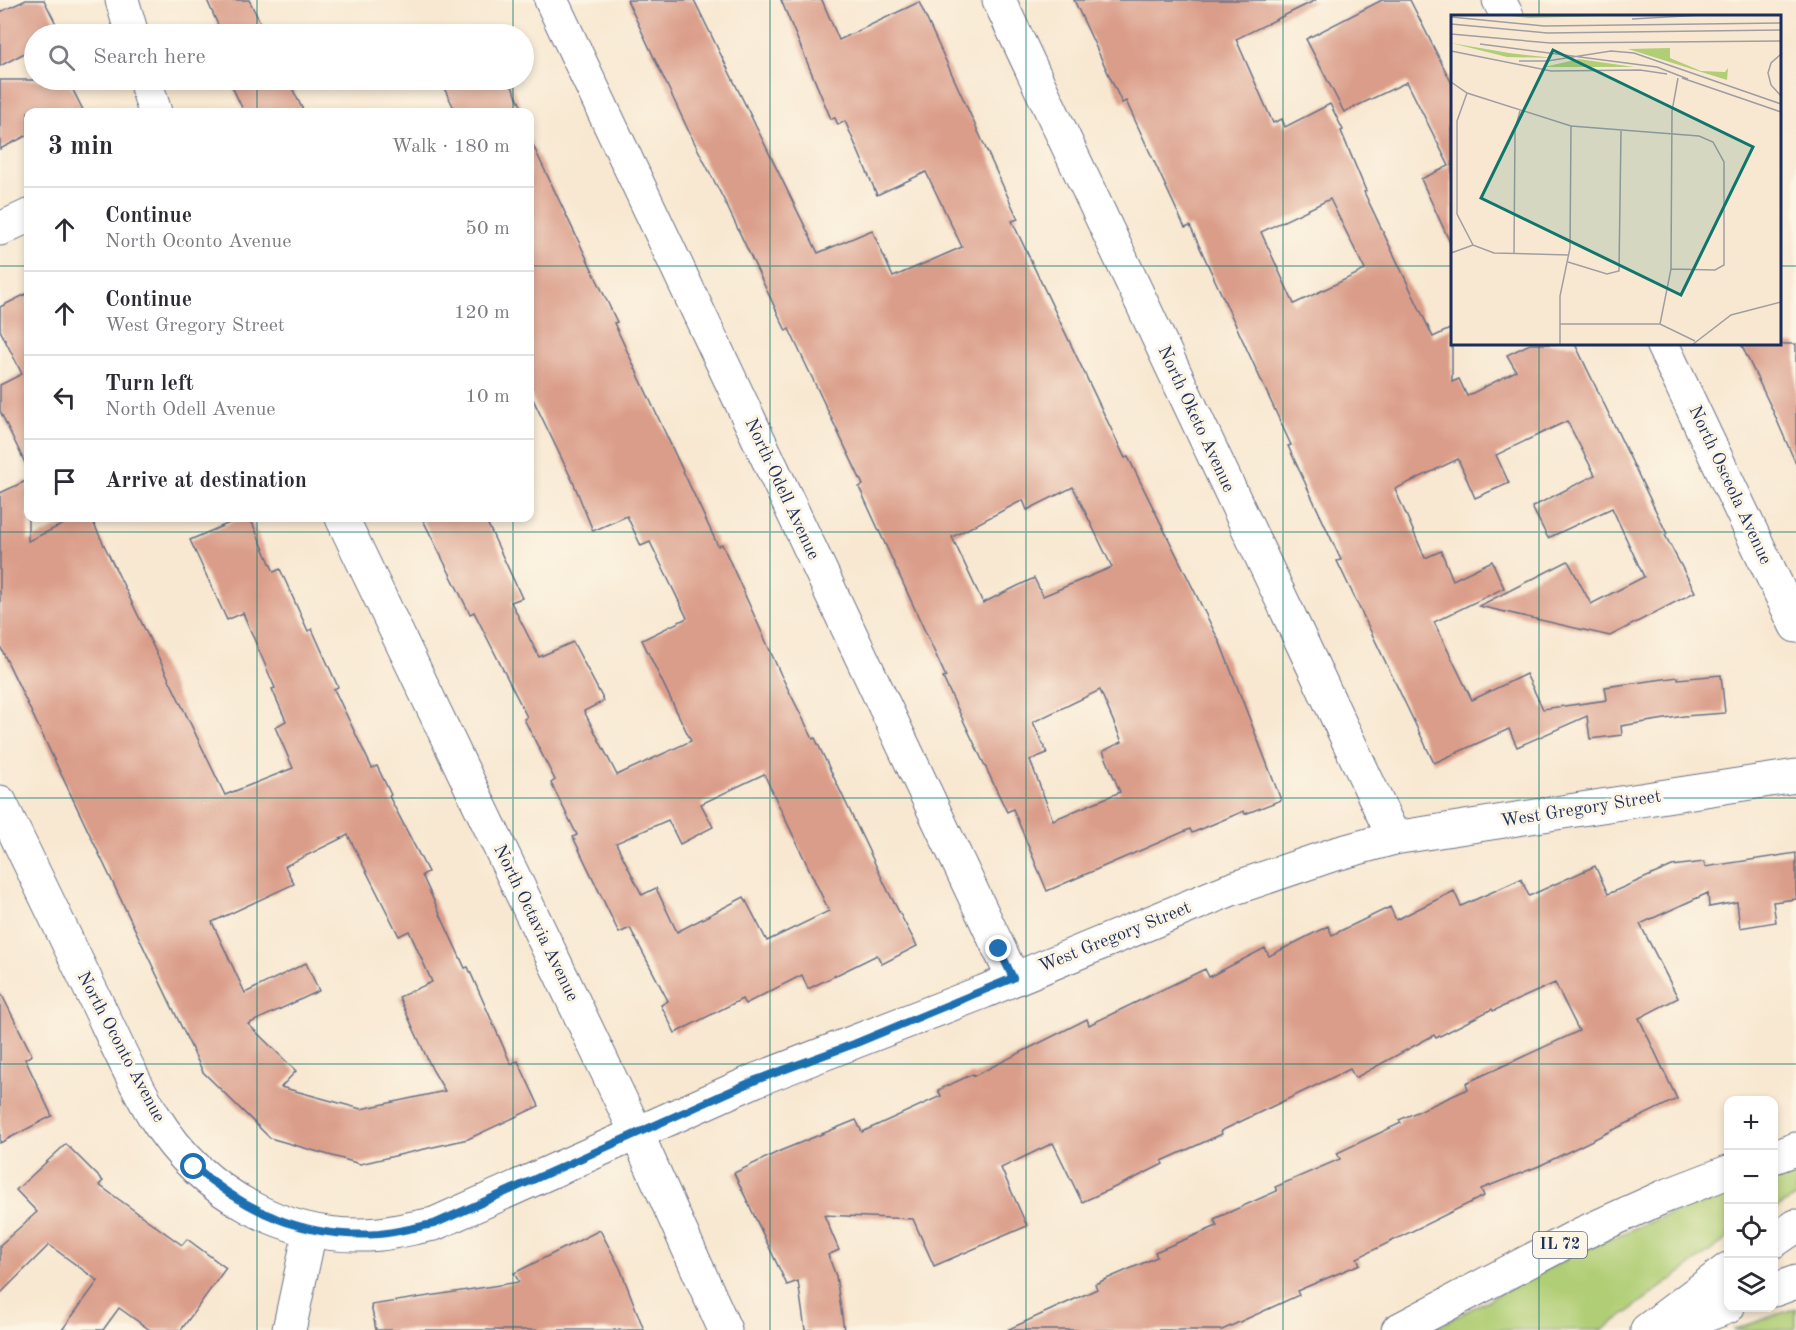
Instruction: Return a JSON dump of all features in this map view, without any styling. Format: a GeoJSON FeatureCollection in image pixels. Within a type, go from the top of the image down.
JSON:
{"type":"FeatureCollection","features":[{"type":"Feature","properties":{"kind":"main road"},"geometry":{"type":"LineString","coordinates":[[122,0],[129,24]]}},
{"type":"Feature","properties":{"kind":"main road","name":"North Odell Avenue"},"geometry":{"type":"LineString","coordinates":[[551,0],[1013,978]]}},
{"type":"Feature","properties":{"kind":"main road","name":"North Oketo Avenue"},"geometry":{"type":"LineString","coordinates":[[999,0],[1394,838]]}},
{"type":"Feature","properties":{"kind":"main road"},"geometry":{"type":"LineString","coordinates":[[1499,0],[1506,15]]}},
{"type":"Feature","properties":{"kind":"main road"},"geometry":{"type":"LineString","coordinates":[[149,90],[154,108]]}},
{"type":"Feature","properties":{"kind":"main road"},"geometry":{"type":"LineString","coordinates":[[0,229],[24,218]]}},
{"type":"Feature","properties":{"kind":"main road","name":"North Osceola Avenue"},"geometry":{"type":"LineString","coordinates":[[1662,345],[1796,626]]}},
{"type":"Feature","properties":{"kind":"main road","name":"North Octavia Avenue"},"geometry":{"type":"LineString","coordinates":[[344,522],[638,1134],[725,1330]]}},
{"type":"Feature","properties":{"kind":"main road","name":"West Gregory Street"},"geometry":{"type":"LineString","coordinates":[[434,1224],[756,1080],[854,1044],[1229,890],[1332,855],[1394,838],[1796,776]]}},
{"type":"Feature","properties":{"kind":"main road","name":"North Oconto Avenue"},"geometry":{"type":"LineString","coordinates":[[0,802],[121,1053],[155,1118],[194,1167],[226,1194],[268,1216],[310,1231],[379,1234],[434,1224]]}},
{"type":"Feature","properties":{"kind":"main road"},"geometry":{"type":"LineString","coordinates":[[1778,1155],[1796,1149]]}},
{"type":"Feature","properties":{"kind":"main road","name":"IL 72"},"geometry":{"type":"LineString","coordinates":[[1398,1330],[1581,1234],[1663,1197],[1724,1174]]}},
{"type":"Feature","properties":{"kind":"main road"},"geometry":{"type":"LineString","coordinates":[[1778,1238],[1796,1226]]}},
{"type":"Feature","properties":{"kind":"main road"},"geometry":{"type":"LineString","coordinates":[[289,1330],[310,1231]]}},
{"type":"Feature","properties":{"kind":"main road"},"geometry":{"type":"LineString","coordinates":[[1647,1330],[1724,1272]]}},
{"type":"Feature","properties":{"kind":"main road"},"geometry":{"type":"LineString","coordinates":[[1778,1288],[1796,1282]]}},
{"type":"Feature","properties":{"kind":"main road"},"geometry":{"type":"LineString","coordinates":[[1667,1330],[1724,1309]]}},
{"type":"Feature","properties":{"kind":"green space"},"geometry":{"type":"Polygon","coordinates":[[[1796,1171],[1796,1196],[1778,1207],[1778,1204],[1778,1177],[1796,1171]]]}},
{"type":"Feature","properties":{"kind":"green space"},"geometry":{"type":"Polygon","coordinates":[[[1724,1194],[1724,1241],[1603,1330],[1432,1330],[1577,1254],[1690,1206],[1724,1194]]]}},
{"type":"Feature","properties":{"kind":"green space"},"geometry":{"type":"Polygon","coordinates":[[[1796,1308],[1796,1328],[1792,1330],[1733,1330],[1796,1308]]]}},
{"type":"Feature","properties":{"kind":"building"},"geometry":{"type":"Polygon","coordinates":[[[26,0],[44,0],[56,24],[24,24],[24,53],[0,66],[0,12],[26,0]]]}},
{"type":"Feature","properties":{"kind":"building"},"geometry":{"type":"Polygon","coordinates":[[[207,0],[249,0],[261,24],[218,24],[207,0]]]}},
{"type":"Feature","properties":{"kind":"building"},"geometry":{"type":"Polygon","coordinates":[[[627,0],[694,0],[818,253],[872,230],[893,277],[962,247],[926,172],[877,195],[845,121],[838,125],[835,118],[831,119],[781,0],[822,0],[839,40],[919,2],[1018,219],[1012,221],[1125,458],[1128,457],[1221,645],[1281,800],[1245,814],[1244,811],[1192,833],[1190,829],[1047,891],[1013,809],[1007,812],[943,678],[946,677],[859,487],[863,485],[789,329],[786,331],[627,0]],[[1073,487],[1027,510],[1023,500],[952,537],[983,603],[1034,578],[1043,596],[1112,567],[1073,487]],[[1100,690],[1033,722],[1047,753],[1030,760],[1053,820],[1120,792],[1103,751],[1122,742],[1100,690]]]}},
{"type":"Feature","properties":{"kind":"building"},"geometry":{"type":"Polygon","coordinates":[[[1074,0],[1316,0],[1236,39],[1273,123],[1282,119],[1285,127],[1330,104],[1343,130],[1341,131],[1366,191],[1364,192],[1433,337],[1451,328],[1452,382],[1459,379],[1467,396],[1516,371],[1507,355],[1528,345],[1575,345],[1667,534],[1665,535],[1695,592],[1610,636],[1479,606],[1568,561],[1591,604],[1644,577],[1612,508],[1548,538],[1532,507],[1595,475],[1567,421],[1496,455],[1509,483],[1475,498],[1458,459],[1395,489],[1425,558],[1441,551],[1453,580],[1492,561],[1504,588],[1434,622],[1472,700],[1526,674],[1543,709],[1607,700],[1605,687],[1678,677],[1678,679],[1721,675],[1725,713],[1684,716],[1621,726],[1622,735],[1590,739],[1587,716],[1517,747],[1509,729],[1434,763],[1337,561],[1341,560],[1288,446],[1291,445],[1190,226],[1185,228],[1126,101],[1122,103],[1074,0]],[[1330,199],[1261,232],[1294,304],[1365,270],[1330,199]]]}},
{"type":"Feature","properties":{"kind":"building"},"geometry":{"type":"Polygon","coordinates":[[[1382,0],[1410,0],[1451,82],[1451,245],[1421,179],[1449,166],[1407,82],[1344,112],[1306,39],[1382,0]]]}},
{"type":"Feature","properties":{"kind":"building"},"geometry":{"type":"Polygon","coordinates":[[[0,80],[24,80],[24,90],[73,90],[82,108],[24,108],[24,137],[0,149],[0,80]]]}},
{"type":"Feature","properties":{"kind":"building"},"geometry":{"type":"Polygon","coordinates":[[[234,90],[293,90],[302,108],[242,108],[234,90]]]}},
{"type":"Feature","properties":{"kind":"building"},"geometry":{"type":"Polygon","coordinates":[[[445,90],[514,90],[522,108],[454,108],[445,90]]]}},
{"type":"Feature","properties":{"kind":"building"},"geometry":{"type":"Polygon","coordinates":[[[534,147],[617,322],[614,323],[718,546],[722,544],[781,675],[813,739],[815,738],[888,891],[917,946],[882,964],[877,955],[808,989],[802,975],[745,1004],[742,999],[675,1033],[661,1005],[668,1001],[630,928],[619,933],[573,837],[577,835],[551,783],[555,780],[524,719],[527,717],[474,612],[470,614],[424,522],[487,522],[522,598],[511,602],[539,657],[573,642],[604,701],[584,711],[617,775],[691,741],[642,640],[687,618],[650,542],[641,546],[627,516],[593,531],[574,484],[534,401],[534,147]],[[764,774],[701,804],[713,827],[680,844],[668,820],[616,843],[642,895],[656,888],[677,932],[744,897],[767,941],[829,911],[764,774]]]}},
{"type":"Feature","properties":{"kind":"building"},"geometry":{"type":"Polygon","coordinates":[[[24,295],[24,461],[0,411],[0,385],[22,374],[0,330],[0,307],[24,295]]]}},
{"type":"Feature","properties":{"kind":"building"},"geometry":{"type":"Polygon","coordinates":[[[1796,344],[1796,464],[1741,345],[1796,344]]]}},
{"type":"Feature","properties":{"kind":"building"},"geometry":{"type":"Polygon","coordinates":[[[24,482],[24,522],[28,522],[28,541],[68,522],[93,522],[225,795],[293,768],[275,727],[286,721],[272,689],[275,688],[243,613],[227,620],[190,540],[232,522],[252,522],[274,572],[280,569],[308,631],[312,629],[338,687],[334,689],[372,768],[377,766],[391,795],[389,796],[428,872],[422,875],[465,968],[468,967],[511,1064],[518,1061],[539,1106],[468,1139],[360,1164],[270,1138],[203,1072],[0,646],[0,493],[24,482]],[[348,835],[285,866],[294,884],[212,922],[245,993],[306,963],[319,991],[248,1024],[296,1071],[281,1087],[361,1109],[445,1091],[432,1069],[399,997],[432,982],[409,931],[399,936],[348,835]]]}},
{"type":"Feature","properties":{"kind":"building"},"geometry":{"type":"Polygon","coordinates":[[[1796,853],[1796,899],[1773,902],[1776,922],[1740,928],[1737,902],[1709,907],[1708,893],[1640,924],[1678,998],[1639,1018],[1677,1099],[1539,1166],[1481,1189],[1484,1196],[1357,1258],[1360,1264],[1297,1291],[1299,1295],[1222,1330],[1007,1330],[1097,1289],[1095,1284],[1157,1257],[1155,1252],[1217,1226],[1214,1219],[1277,1191],[1275,1187],[1340,1159],[1337,1153],[1401,1123],[1399,1120],[1468,1089],[1466,1083],[1579,1031],[1555,983],[1493,1011],[1492,1009],[1436,1038],[1434,1035],[1355,1078],[1350,1069],[1221,1131],[1222,1134],[1162,1161],[1163,1164],[1135,1178],[1082,1202],[1053,1143],[1001,1168],[1027,1226],[934,1266],[913,1219],[824,1215],[839,1250],[828,1255],[836,1276],[844,1330],[805,1330],[798,1281],[787,1285],[734,1173],[780,1151],[856,1120],[862,1132],[941,1096],[938,1090],[973,1074],[974,1076],[1087,1019],[1089,1025],[1205,969],[1209,977],[1265,948],[1269,956],[1328,926],[1332,935],[1390,907],[1396,920],[1454,891],[1461,906],[1521,879],[1529,896],[1595,866],[1608,894],[1672,866],[1704,862],[1705,867],[1796,853]]]}},
{"type":"Feature","properties":{"kind":"building"},"geometry":{"type":"Polygon","coordinates":[[[0,991],[32,1055],[25,1059],[52,1116],[0,1143],[0,991]]]}},
{"type":"Feature","properties":{"kind":"building"},"geometry":{"type":"Polygon","coordinates":[[[66,1144],[103,1181],[99,1185],[182,1245],[187,1239],[226,1268],[181,1330],[150,1330],[119,1308],[103,1330],[62,1330],[98,1281],[49,1245],[0,1294],[0,1245],[37,1212],[16,1190],[66,1144]]]}},
{"type":"Feature","properties":{"kind":"building"},"geometry":{"type":"Polygon","coordinates":[[[600,1230],[620,1268],[644,1330],[376,1330],[371,1305],[519,1282],[514,1273],[600,1230]]]}},
{"type":"Feature","properties":{"kind":"route"},"geometry":{"type":"LineString","coordinates":[[194,1167],[226,1194],[268,1216],[310,1231],[379,1234],[434,1224],[756,1080],[854,1044],[1013,978],[999,949]]}}]}
